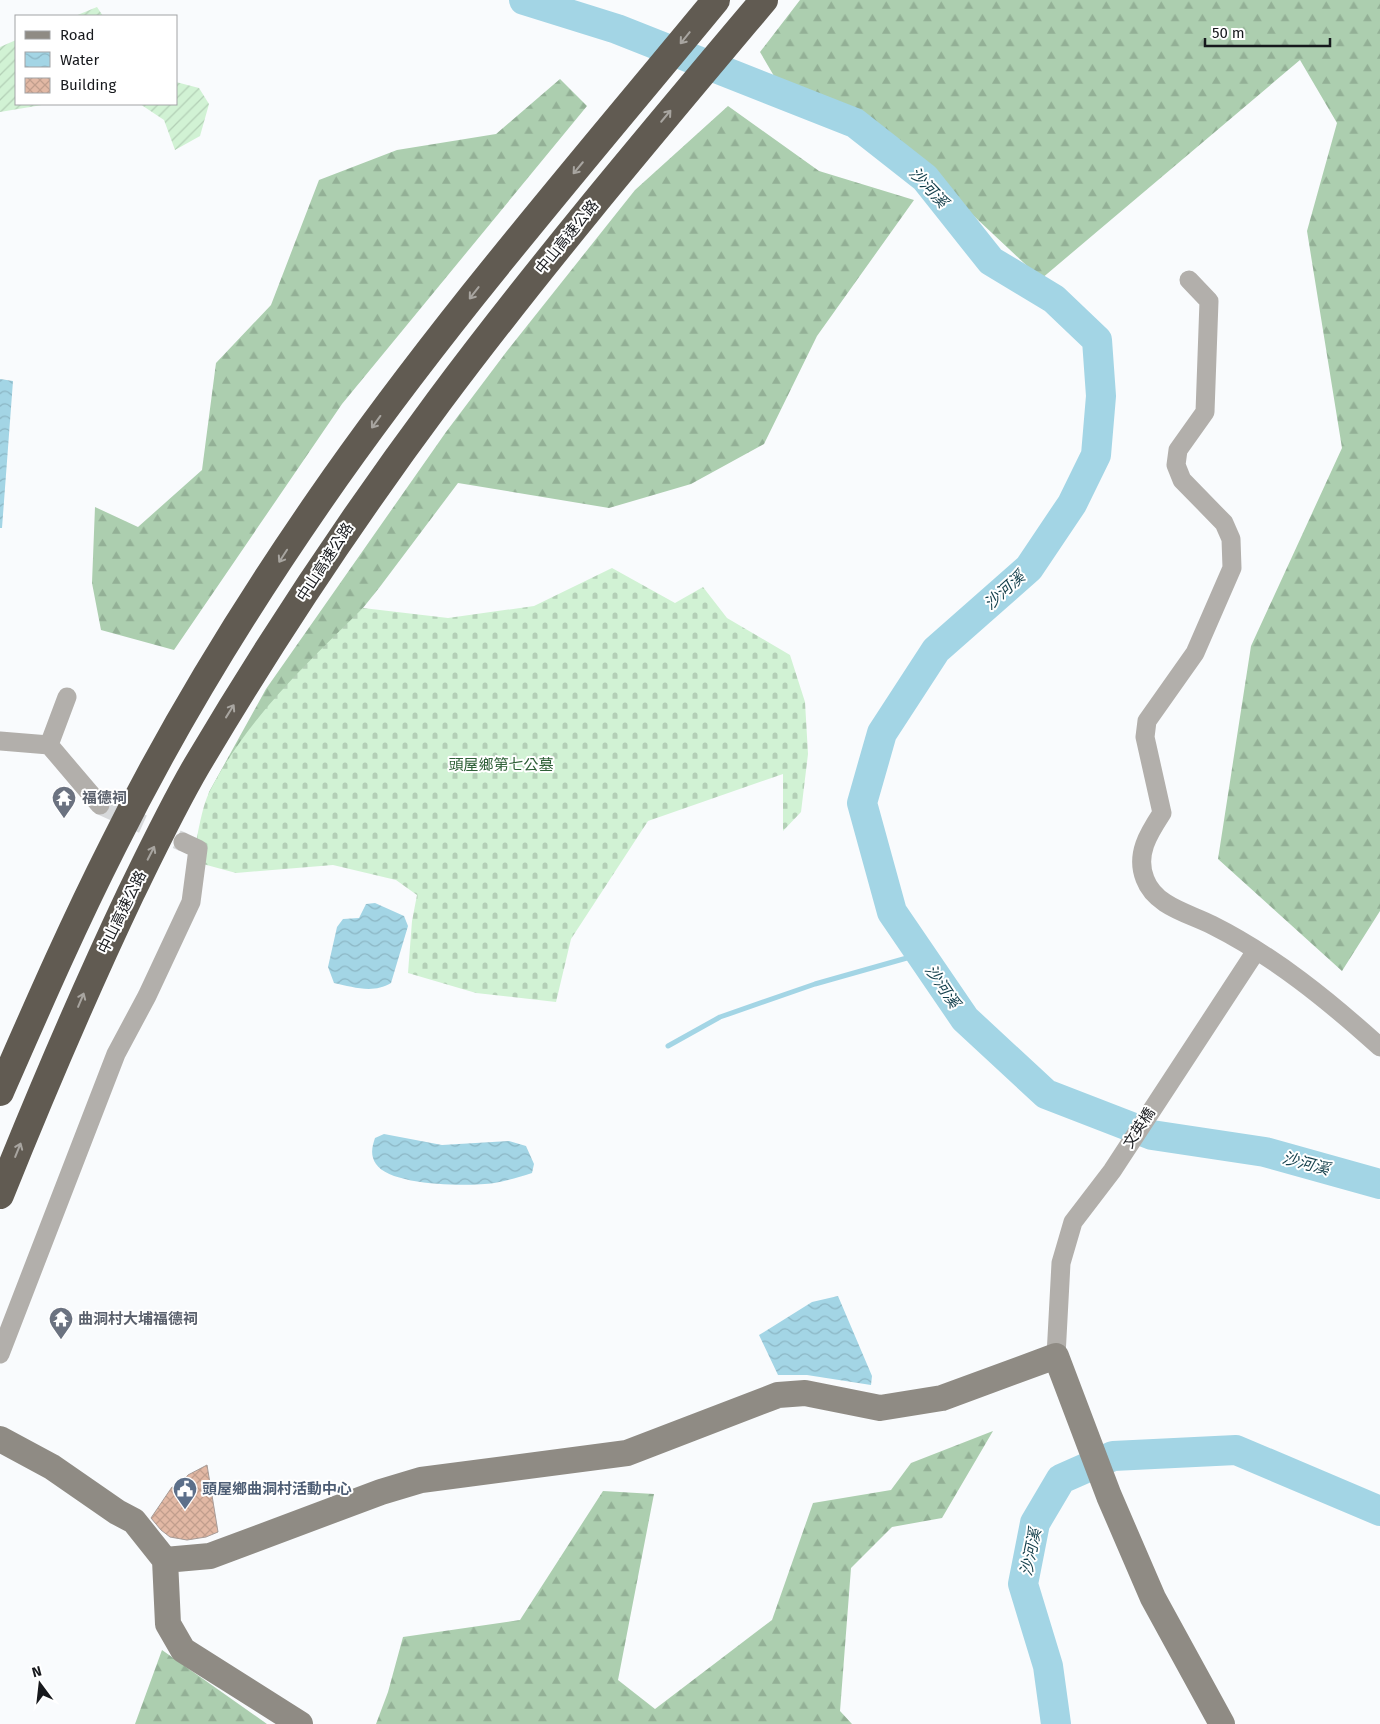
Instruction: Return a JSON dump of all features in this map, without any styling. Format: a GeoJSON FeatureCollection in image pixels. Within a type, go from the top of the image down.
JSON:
{"type":"FeatureCollection","features":[{"type":"Feature","properties":{"kind":"highway"},"geometry":{"type":"LineString","coordinates":[[0,1092],[61,954],[113,845],[162,753],[233,633],[318,502],[405,382],[479,287],[716,0]]}},
{"type":"Feature","properties":{"kind":"highway","name":"中山高速公路"},"geometry":{"type":"LineString","coordinates":[[0,1195],[95,969],[195,768],[266,652],[350,523],[438,402],[635,153],[764,0]]}},
{"type":"Feature","properties":{"kind":"street"},"geometry":{"type":"LineString","coordinates":[[1188,280],[1209,301],[1205,412],[1178,450],[1176,466],[1182,480],[1224,523],[1231,539],[1232,568],[1196,653],[1147,721],[1145,737],[1162,812],[1147,838],[1142,852],[1141,866],[1145,880],[1152,893],[1164,902],[1213,925],[1256,951],[1328,1000],[1380,1047]]}},
{"type":"Feature","properties":{"kind":"street"},"geometry":{"type":"LineString","coordinates":[[49,745],[67,697]]}},
{"type":"Feature","properties":{"kind":"street"},"geometry":{"type":"LineString","coordinates":[[0,741],[49,745],[100,805]]}},
{"type":"Feature","properties":{"kind":"street"},"geometry":{"type":"LineString","coordinates":[[0,1354],[116,1054],[147,996],[191,902],[198,849],[183,842]]}},
{"type":"Feature","properties":{"kind":"street","name":"文英橋"},"geometry":{"type":"LineString","coordinates":[[1056,1356],[1061,1263],[1073,1222],[1112,1171],[1256,951]]}},
{"type":"Feature","properties":{"kind":"street"},"geometry":{"type":"LineString","coordinates":[[165,1560],[210,1556],[381,1492],[420,1480],[627,1453],[778,1395],[805,1393],[880,1408],[942,1398],[1056,1356],[1109,1496],[1154,1598],[1222,1724]]}},
{"type":"Feature","properties":{"kind":"street"},"geometry":{"type":"LineString","coordinates":[[0,1439],[52,1467],[117,1512],[134,1521],[165,1560],[168,1624],[183,1650],[300,1724]]}},
{"type":"Feature","properties":{"kind":"green space"},"geometry":{"type":"Polygon","coordinates":[[[800,0],[1380,0],[1380,911],[1342,971],[1218,859],[1251,646],[1342,448],[1307,231],[1337,123],[1300,60],[1041,279],[880,128],[774,76],[760,52],[800,0]]]}},
{"type":"Feature","properties":{"kind":"green space"},"geometry":{"type":"Polygon","coordinates":[[[97,7],[102,15],[77,15],[97,7]]]}},
{"type":"Feature","properties":{"kind":"green space"},"geometry":{"type":"Polygon","coordinates":[[[15,40],[15,105],[42,105],[0,112],[0,47],[15,40]]]}},
{"type":"Feature","properties":{"kind":"green space"},"geometry":{"type":"Polygon","coordinates":[[[560,79],[587,106],[342,404],[174,650],[101,630],[92,583],[95,507],[138,527],[202,470],[216,363],[271,305],[319,180],[397,150],[496,134],[560,79]]]}},
{"type":"Feature","properties":{"kind":"green space"},"geometry":{"type":"Polygon","coordinates":[[[178,83],[199,88],[209,104],[200,136],[175,150],[164,120],[142,105],[178,105],[178,83]]]}},
{"type":"Feature","properties":{"kind":"green space"},"geometry":{"type":"Polygon","coordinates":[[[728,106],[819,171],[914,200],[817,336],[764,444],[691,484],[609,508],[458,483],[379,588],[269,725],[202,822],[209,792],[266,689],[446,432],[507,351],[635,190],[728,106]]]}},
{"type":"Feature","properties":{"kind":"green space","name":"頭屋鄉第七公墓"},"geometry":{"type":"Polygon","coordinates":[[[612,568],[675,603],[703,587],[727,618],[790,655],[805,702],[808,754],[801,812],[783,831],[783,774],[648,821],[571,939],[556,1002],[476,993],[408,973],[412,921],[417,895],[396,880],[333,865],[236,873],[192,861],[207,798],[241,740],[259,716],[299,671],[363,608],[448,618],[534,606],[612,568]]]}},
{"type":"Feature","properties":{"kind":"green space"},"geometry":{"type":"Polygon","coordinates":[[[993,1431],[942,1518],[892,1527],[851,1568],[840,1711],[852,1724],[376,1724],[388,1692],[403,1637],[520,1620],[603,1491],[654,1494],[618,1680],[655,1709],[772,1620],[813,1503],[891,1490],[911,1463],[993,1431]]]}},
{"type":"Feature","properties":{"kind":"green space"},"geometry":{"type":"Polygon","coordinates":[[[162,1650],[267,1724],[135,1724],[162,1650]]]}},
{"type":"Feature","properties":{"kind":"water"},"geometry":{"type":"Polygon","coordinates":[[[0,379],[13,381],[2,528],[0,528],[0,379]]]}},
{"type":"Feature","properties":{"kind":"water"},"geometry":{"type":"Polygon","coordinates":[[[375,903],[404,916],[408,926],[391,983],[370,989],[334,983],[328,967],[337,927],[343,919],[359,918],[366,904],[375,903]]]}},
{"type":"Feature","properties":{"kind":"water"},"geometry":{"type":"Polygon","coordinates":[[[384,1134],[442,1145],[509,1141],[526,1146],[534,1164],[532,1173],[499,1182],[467,1185],[413,1181],[397,1177],[384,1171],[376,1164],[372,1154],[375,1138],[384,1134]]]}},
{"type":"Feature","properties":{"kind":"water"},"geometry":{"type":"Polygon","coordinates":[[[838,1296],[872,1376],[871,1385],[807,1375],[778,1375],[759,1335],[812,1302],[838,1296]]]}},
{"type":"Feature","properties":{"kind":"building","name":"頭屋鄉曲洞村活動中心"},"geometry":{"type":"Polygon","coordinates":[[[207,1465],[218,1532],[206,1537],[187,1540],[170,1537],[151,1518],[172,1487],[177,1488],[188,1475],[207,1465]]]}},
{"type":"Feature","properties":{"kind":"waterway","name":"沙河溪"},"geometry":{"type":"LineString","coordinates":[[524,0],[617,29],[855,123],[925,178],[991,261],[1054,299],[1097,340],[1101,396],[1096,455],[1072,504],[1029,568],[936,650],[882,733],[862,803],[892,912],[965,1019],[1046,1094],[1152,1135],[1265,1152],[1380,1184]]}},
{"type":"Feature","properties":{"kind":"waterway"},"geometry":{"type":"LineString","coordinates":[[668,1046],[720,1017],[815,984],[921,954]]}},
{"type":"Feature","properties":{"kind":"waterway","name":"沙河溪"},"geometry":{"type":"LineString","coordinates":[[1056,1724],[1048,1666],[1023,1584],[1035,1523],[1061,1479],[1113,1456],[1236,1450],[1380,1511]]}},
{"type":"Feature","properties":{"kind":"tunnel"},"geometry":{"type":"LineString","coordinates":[[100,805],[183,842]]}},
{"type":"Feature","properties":{"kind":"place","name":"福德祠"},"geometry":{"type":"Point","coordinates":[64,819]}},
{"type":"Feature","properties":{"kind":"place","name":"曲洞村大埔福德祠"},"geometry":{"type":"Point","coordinates":[61,1340]}},
{"type":"Feature","properties":{"kind":"place","name":"頭屋鄉曲洞村活動中心"},"geometry":{"type":"Point","coordinates":[185,1510]}}]}
